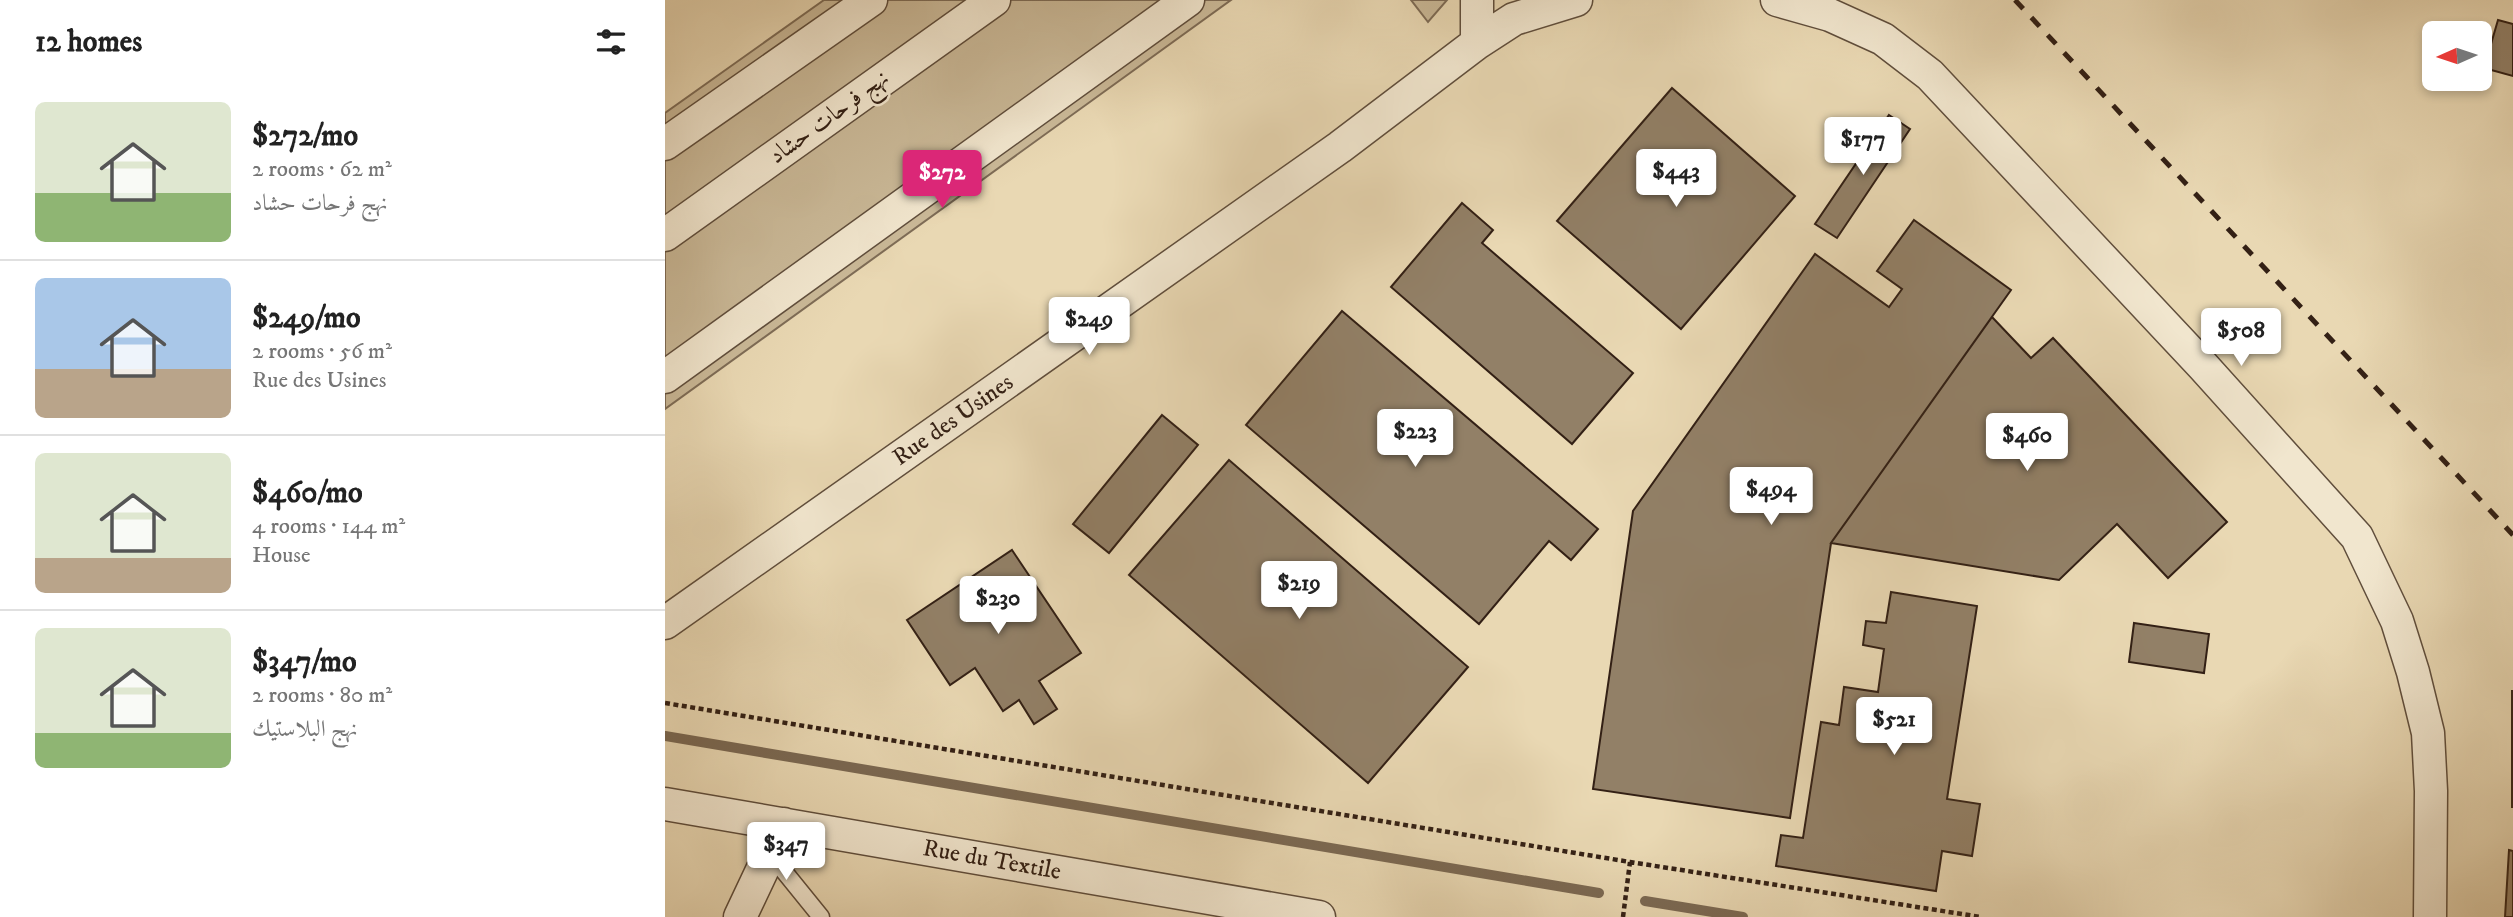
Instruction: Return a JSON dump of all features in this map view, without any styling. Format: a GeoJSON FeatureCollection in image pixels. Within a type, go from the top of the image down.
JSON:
{"type":"FeatureCollection","features":[{"type":"Feature","properties":{"kind":"street"},"geometry":{"type":"LineString","coordinates":[[665,144],[871,0]]}},
{"type":"Feature","properties":{"kind":"street","name":"نهج فرحات حشاد"},"geometry":{"type":"LineString","coordinates":[[665,235],[994,0]]}},
{"type":"Feature","properties":{"kind":"street"},"geometry":{"type":"LineString","coordinates":[[665,377],[1188,0]]}},
{"type":"Feature","properties":{"kind":"street"},"geometry":{"type":"LineString","coordinates":[[1477,0],[1477,43]]}},
{"type":"Feature","properties":{"kind":"street","name":"Rue des Usines"},"geometry":{"type":"LineString","coordinates":[[665,623],[1340,147],[1477,43],[1514,19],[1576,0]]}},
{"type":"Feature","properties":{"kind":"street"},"geometry":{"type":"LineString","coordinates":[[1777,0],[1830,15],[1883,39],[1930,75],[2194,355],[2357,537],[2397,621],[2428,733],[2431,791],[2430,917]]}},
{"type":"Feature","properties":{"kind":"street","name":"Rue du Textile"},"geometry":{"type":"LineString","coordinates":[[665,804],[1319,917]]}},
{"type":"Feature","properties":{"kind":"street"},"geometry":{"type":"LineString","coordinates":[[740,917],[784,824]]}},
{"type":"Feature","properties":{"kind":"lane"},"geometry":{"type":"LineString","coordinates":[[770,854],[821,917]]}},
{"type":"Feature","properties":{"kind":"path"},"geometry":{"type":"LineString","coordinates":[[665,703],[1981,917]]}},
{"type":"Feature","properties":{"kind":"path"},"geometry":{"type":"LineString","coordinates":[[1623,917],[1630,862]]}},
{"type":"Feature","properties":{"kind":"shaded area"},"geometry":{"type":"Polygon","coordinates":[[[824,0],[1231,0],[665,409],[665,113],[824,0]]]}},
{"type":"Feature","properties":{"kind":"shaded area"},"geometry":{"type":"Polygon","coordinates":[[[1411,0],[1447,0],[1428,22],[1411,0]]]}},
{"type":"Feature","properties":{"kind":"building"},"geometry":{"type":"Polygon","coordinates":[[[2498,20],[2513,24],[2513,76],[2492,70],[2492,41],[2498,20]]]}},
{"type":"Feature","properties":{"kind":"building"},"geometry":{"type":"Polygon","coordinates":[[[1672,88],[1795,196],[1681,329],[1557,221],[1672,88]]]}},
{"type":"Feature","properties":{"kind":"building"},"geometry":{"type":"Polygon","coordinates":[[[1889,115],[1910,129],[1837,238],[1815,224],[1889,115]]]}},
{"type":"Feature","properties":{"kind":"building"},"geometry":{"type":"Polygon","coordinates":[[[1462,203],[1493,230],[1482,243],[1633,373],[1572,444],[1391,287],[1462,203]]]}},
{"type":"Feature","properties":{"kind":"building"},"geometry":{"type":"Polygon","coordinates":[[[1914,220],[2011,290],[1831,543],[1790,818],[1593,789],[1633,511],[1815,254],[1889,307],[1902,289],[1877,271],[1914,220]]]}},
{"type":"Feature","properties":{"kind":"building"},"geometry":{"type":"Polygon","coordinates":[[[1342,311],[1598,529],[1571,560],[1549,541],[1479,624],[1246,425],[1342,311]]]}},
{"type":"Feature","properties":{"kind":"building"},"geometry":{"type":"Polygon","coordinates":[[[1992,317],[2031,358],[2053,338],[2227,522],[2168,578],[2117,524],[2059,580],[1831,543],[1992,317]]]}},
{"type":"Feature","properties":{"kind":"building"},"geometry":{"type":"Polygon","coordinates":[[[1162,415],[1198,445],[1109,553],[1073,524],[1162,415]]]}},
{"type":"Feature","properties":{"kind":"building"},"geometry":{"type":"Polygon","coordinates":[[[1229,460],[1468,667],[1368,783],[1129,575],[1229,460]]]}},
{"type":"Feature","properties":{"kind":"building"},"geometry":{"type":"Polygon","coordinates":[[[1012,550],[1081,653],[1039,681],[1057,709],[1034,724],[1019,700],[1003,711],[975,668],[950,685],[907,620],[1012,550]]]}},
{"type":"Feature","properties":{"kind":"building"},"geometry":{"type":"Polygon","coordinates":[[[1891,592],[1977,606],[1947,799],[1980,804],[1972,856],[1942,851],[1936,891],[1776,866],[1781,835],[1803,838],[1821,722],[1839,725],[1844,687],[1878,692],[1884,649],[1863,645],[1866,621],[1886,623],[1891,592]]]}},
{"type":"Feature","properties":{"kind":"building"},"geometry":{"type":"Polygon","coordinates":[[[2134,623],[2209,634],[2204,673],[2129,662],[2134,623]]]}},
{"type":"Feature","properties":{"kind":"building"},"geometry":{"type":"Polygon","coordinates":[[[2512,691],[2513,691],[2512,808],[2512,691]]]}},
{"type":"Feature","properties":{"kind":"building"},"geometry":{"type":"Polygon","coordinates":[[[2509,850],[2513,851],[2513,917],[2505,917],[2509,850]]]}},
{"type":"Feature","properties":{"kind":"waterway"},"geometry":{"type":"LineString","coordinates":[[665,736],[1599,893]]}},
{"type":"Feature","properties":{"kind":"waterway"},"geometry":{"type":"LineString","coordinates":[[1645,901],[1743,917]]}},
{"type":"Feature","properties":{"kind":"railway"},"geometry":{"type":"LineString","coordinates":[[2015,0],[2513,535]]}}]}
